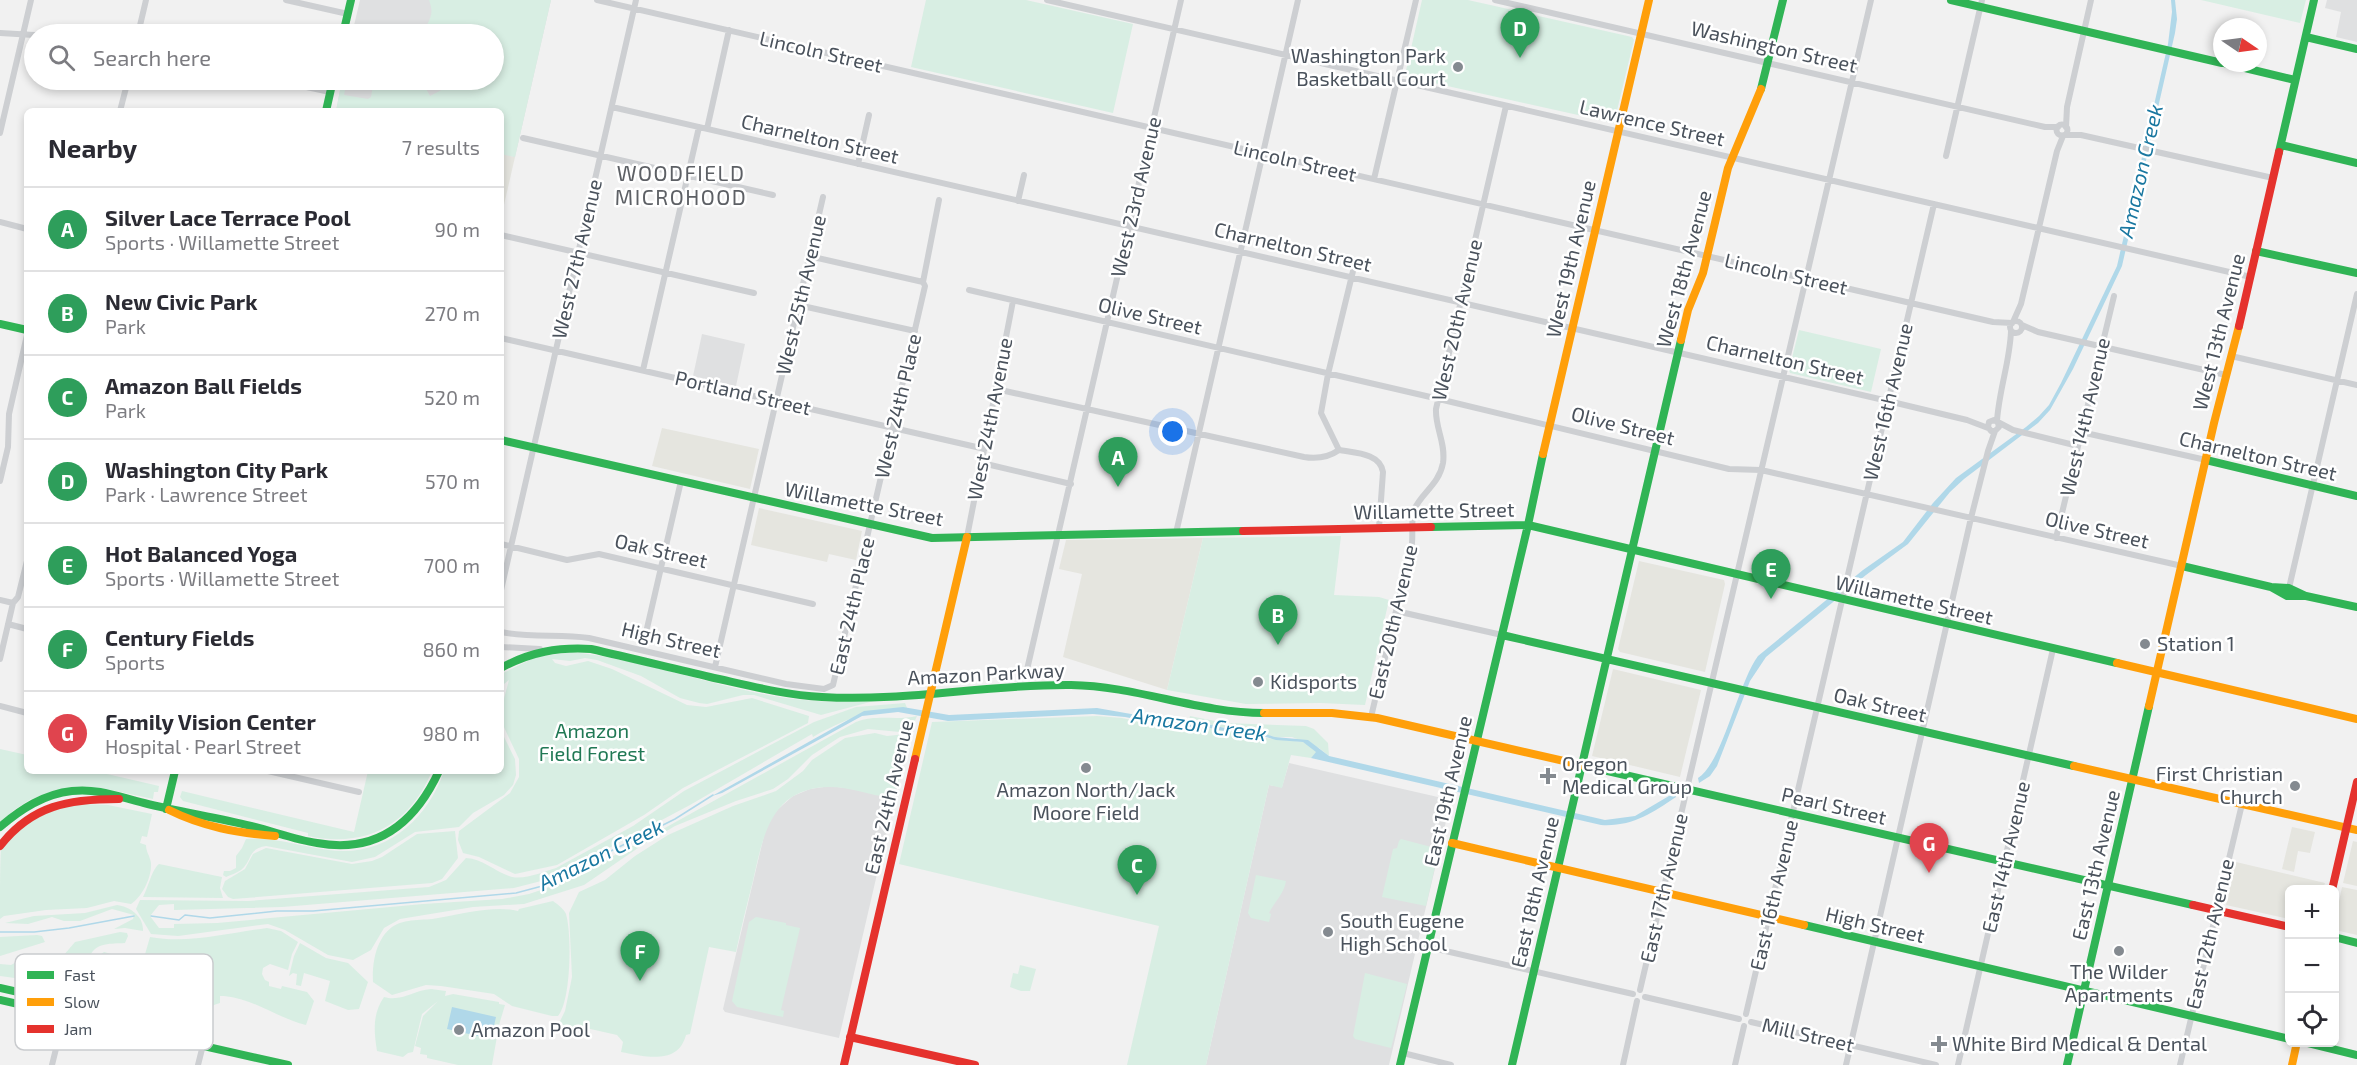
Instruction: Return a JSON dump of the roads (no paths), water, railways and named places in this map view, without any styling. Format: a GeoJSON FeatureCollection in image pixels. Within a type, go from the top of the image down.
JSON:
{"type":"FeatureCollection","features":[{"type":"Feature","properties":{"kind":"main road"},"geometry":{"type":"LineString","coordinates":[[346,24],[351,0]]}},
{"type":"Feature","properties":{"kind":"main road","name":"West 19th Avenue"},"geometry":{"type":"LineString","coordinates":[[1528,525],[1571,327],[1596,230],[1649,0]]}},
{"type":"Feature","properties":{"kind":"main road","name":"West 18th Avenue"},"geometry":{"type":"LineString","coordinates":[[1632,551],[1688,310],[1703,273],[1732,158],[1756,105],[1783,0]]}},
{"type":"Feature","properties":{"kind":"main road"},"geometry":{"type":"LineString","coordinates":[[1951,0],[1981,3],[2084,31],[2213,61]]}},
{"type":"Feature","properties":{"kind":"main road","name":"West 13th Avenue"},"geometry":{"type":"LineString","coordinates":[[2158,673],[2314,0]]}},
{"type":"Feature","properties":{"kind":"main road"},"geometry":{"type":"LineString","coordinates":[[2306,37],[2357,50]]}},
{"type":"Feature","properties":{"kind":"main road"},"geometry":{"type":"LineString","coordinates":[[2261,72],[2295,80]]}},
{"type":"Feature","properties":{"kind":"main road"},"geometry":{"type":"LineString","coordinates":[[327,108],[330,92]]}},
{"type":"Feature","properties":{"kind":"main road"},"geometry":{"type":"LineString","coordinates":[[2281,145],[2357,163]]}},
{"type":"Feature","properties":{"kind":"main road"},"geometry":{"type":"LineString","coordinates":[[2256,251],[2357,273]]}},
{"type":"Feature","properties":{"kind":"main road"},"geometry":{"type":"LineString","coordinates":[[0,324],[24,331]]}},
{"type":"Feature","properties":{"kind":"main road","name":"Willamette Street"},"geometry":{"type":"LineString","coordinates":[[504,441],[927,537],[1528,525],[1737,576],[2357,719]]}},
{"type":"Feature","properties":{"kind":"main road","name":"Charnelton Street"},"geometry":{"type":"LineString","coordinates":[[2206,460],[2357,496]]}},
{"type":"Feature","properties":{"kind":"main road","name":"East 19th Avenue"},"geometry":{"type":"LineString","coordinates":[[1400,1065],[1528,525]]}},
{"type":"Feature","properties":{"kind":"main road","name":"East 24th Avenue"},"geometry":{"type":"LineString","coordinates":[[844,1065],[967,537]]}},
{"type":"Feature","properties":{"kind":"main road","name":"East 18th Avenue"},"geometry":{"type":"LineString","coordinates":[[1512,1065],[1632,551]]}},
{"type":"Feature","properties":{"kind":"main road","name":"Olive Street"},"geometry":{"type":"LineString","coordinates":[[2182,566],[2271,587],[2289,588],[2306,596],[2357,607]]}},
{"type":"Feature","properties":{"kind":"main road","name":"Olive Street"},"geometry":{"type":"LineString","coordinates":[[2271,587],[2282,595],[2297,598],[2306,596]]}},
{"type":"Feature","properties":{"kind":"main road","name":"Oak Street"},"geometry":{"type":"LineString","coordinates":[[1502,635],[2357,830]]}},
{"type":"Feature","properties":{"kind":"main road","name":"Amazon Parkway"},"geometry":{"type":"LineString","coordinates":[[504,666],[522,656],[546,649],[591,649],[794,695],[846,698],[1072,685],[1122,690],[1203,708],[1241,713],[1332,713],[1371,717],[1477,741]]}},
{"type":"Feature","properties":{"kind":"main road","name":"East 13th Avenue"},"geometry":{"type":"LineString","coordinates":[[2067,1065],[2158,673]]}},
{"type":"Feature","properties":{"kind":"main road","name":"Pearl Street"},"geometry":{"type":"LineString","coordinates":[[1477,741],[2285,926]]}},
{"type":"Feature","properties":{"kind":"main road"},"geometry":{"type":"LineString","coordinates":[[166,809],[174,774]]}},
{"type":"Feature","properties":{"kind":"main road"},"geometry":{"type":"LineString","coordinates":[[0,827],[16,812],[32,802],[70,791],[98,791],[166,809],[235,821],[293,838],[342,846],[358,845],[387,835],[411,819],[422,806],[438,774]]}},
{"type":"Feature","properties":{"kind":"main road"},"geometry":{"type":"LineString","coordinates":[[2333,885],[2357,782]]}},
{"type":"Feature","properties":{"kind":"main road"},"geometry":{"type":"LineString","coordinates":[[0,846],[23,820],[40,810],[77,800],[127,799]]}},
{"type":"Feature","properties":{"kind":"main road","name":"High Street"},"geometry":{"type":"LineString","coordinates":[[1452,843],[2285,1038]]}},
{"type":"Feature","properties":{"kind":"main road"},"geometry":{"type":"LineString","coordinates":[[2339,938],[2357,943]]}},
{"type":"Feature","properties":{"kind":"main road"},"geometry":{"type":"LineString","coordinates":[[0,988],[15,992]]}},
{"type":"Feature","properties":{"kind":"main road"},"geometry":{"type":"LineString","coordinates":[[0,1000],[15,1004]]}},
{"type":"Feature","properties":{"kind":"main road"},"geometry":{"type":"LineString","coordinates":[[850,1037],[975,1065]]}},
{"type":"Feature","properties":{"kind":"main road"},"geometry":{"type":"LineString","coordinates":[[213,1047],[288,1065]]}},
{"type":"Feature","properties":{"kind":"main road"},"geometry":{"type":"LineString","coordinates":[[2292,1065],[2296,1047]]}},
{"type":"Feature","properties":{"kind":"main road"},"geometry":{"type":"LineString","coordinates":[[2324,1047],[2357,1055]]}},
{"type":"Feature","properties":{"kind":"street"},"geometry":{"type":"LineString","coordinates":[[25,24],[31,0]]}},
{"type":"Feature","properties":{"kind":"street"},"geometry":{"type":"LineString","coordinates":[[140,24],[146,0]]}},
{"type":"Feature","properties":{"kind":"street"},"geometry":{"type":"LineString","coordinates":[[286,0],[348,14]]}},
{"type":"Feature","properties":{"kind":"street","name":"Lincoln Street"},"geometry":{"type":"LineString","coordinates":[[597,0],[2226,375]]}},
{"type":"Feature","properties":{"kind":"street","name":"West 27th Avenue"},"geometry":{"type":"LineString","coordinates":[[504,577],[636,0]]}},
{"type":"Feature","properties":{"kind":"street","name":"Lawrence Street"},"geometry":{"type":"LineString","coordinates":[[1047,0],[1065,2],[1175,30],[2251,277]]}},
{"type":"Feature","properties":{"kind":"street","name":"West 23rd Avenue"},"geometry":{"type":"LineString","coordinates":[[1026,674],[1181,0]]}},
{"type":"Feature","properties":{"kind":"street"},"geometry":{"type":"LineString","coordinates":[[1176,532],[1298,0]]}},
{"type":"Feature","properties":{"kind":"street"},"geometry":{"type":"LineString","coordinates":[[1374,179],[1416,0]]}},
{"type":"Feature","properties":{"kind":"street","name":"Washington Street"},"geometry":{"type":"LineString","coordinates":[[1495,0],[2273,178]]}},
{"type":"Feature","properties":{"kind":"street"},"geometry":{"type":"LineString","coordinates":[[1531,8],[1533,0]]}},
{"type":"Feature","properties":{"kind":"street","name":"East 17th Avenue"},"geometry":{"type":"LineString","coordinates":[[1640,990],[1871,0]]}},
{"type":"Feature","properties":{"kind":"street"},"geometry":{"type":"LineString","coordinates":[[1846,1065],[2091,0]]}},
{"type":"Feature","properties":{"kind":"street"},"geometry":{"type":"LineString","coordinates":[[1946,156],[1981,3]]}},
{"type":"Feature","properties":{"kind":"street"},"geometry":{"type":"LineString","coordinates":[[0,133],[24,30]]}},
{"type":"Feature","properties":{"kind":"street"},"geometry":{"type":"LineString","coordinates":[[706,129],[729,30]]}},
{"type":"Feature","properties":{"kind":"street"},"geometry":{"type":"LineString","coordinates":[[0,33],[23,34]]}},
{"type":"Feature","properties":{"kind":"street"},"geometry":{"type":"LineString","coordinates":[[121,108],[125,90]]}},
{"type":"Feature","properties":{"kind":"street"},"geometry":{"type":"LineString","coordinates":[[321,90],[330,92]]}},
{"type":"Feature","properties":{"kind":"street","name":"West 20th Avenue"},"geometry":{"type":"LineString","coordinates":[[1413,526],[1415,509],[1437,479],[1443,463],[1443,439],[1436,417],[1439,399],[1506,106]]}},
{"type":"Feature","properties":{"kind":"street","name":"Charnelton Street"},"geometry":{"type":"LineString","coordinates":[[612,107],[2078,446]]}},
{"type":"Feature","properties":{"kind":"street"},"geometry":{"type":"LineString","coordinates":[[858,164],[869,115]]}},
{"type":"Feature","properties":{"kind":"street"},"geometry":{"type":"LineString","coordinates":[[643,370],[699,127]]}},
{"type":"Feature","properties":{"kind":"street"},"geometry":{"type":"LineString","coordinates":[[523,138],[773,195]]}},
{"type":"Feature","properties":{"kind":"street"},"geometry":{"type":"LineString","coordinates":[[1018,201],[1024,175]]}},
{"type":"Feature","properties":{"kind":"street","name":"West 25th Avenue"},"geometry":{"type":"LineString","coordinates":[[715,667],[823,197]]}},
{"type":"Feature","properties":{"kind":"street","name":"West 24th Place"},"geometry":{"type":"LineString","coordinates":[[871,525],[915,332],[939,200]]}},
{"type":"Feature","properties":{"kind":"street","name":"West 16th Avenue"},"geometry":{"type":"LineString","coordinates":[[1842,600],[1934,204]]}},
{"type":"Feature","properties":{"kind":"street"},"geometry":{"type":"LineString","coordinates":[[0,222],[24,228]]}},
{"type":"Feature","properties":{"kind":"street"},"geometry":{"type":"LineString","coordinates":[[504,236],[754,293]]}},
{"type":"Feature","properties":{"kind":"street"},"geometry":{"type":"LineString","coordinates":[[809,256],[924,284]]}},
{"type":"Feature","properties":{"kind":"street"},"geometry":{"type":"LineString","coordinates":[[1339,450],[1321,413],[1354,267]]}},
{"type":"Feature","properties":{"kind":"street","name":"Olive Street"},"geometry":{"type":"LineString","coordinates":[[969,290],[1729,469],[1761,470],[2182,566]]}},
{"type":"Feature","properties":{"kind":"street"},"geometry":{"type":"LineString","coordinates":[[2289,588],[2357,294]]}},
{"type":"Feature","properties":{"kind":"street","name":"West 14th Avenue"},"geometry":{"type":"LineString","coordinates":[[2056,538],[2114,296]]}},
{"type":"Feature","properties":{"kind":"street","name":"West 24th Avenue"},"geometry":{"type":"LineString","coordinates":[[967,537],[1013,301]]}},
{"type":"Feature","properties":{"kind":"street"},"geometry":{"type":"LineString","coordinates":[[798,305],[915,332]]}},
{"type":"Feature","properties":{"kind":"street","name":"Portland Street"},"geometry":{"type":"LineString","coordinates":[[504,339],[985,449]]}},
{"type":"Feature","properties":{"kind":"street"},"geometry":{"type":"LineString","coordinates":[[0,481],[8,447],[9,414],[24,346]]}},
{"type":"Feature","properties":{"kind":"street"},"geometry":{"type":"LineString","coordinates":[[2231,356],[2357,384]]}},
{"type":"Feature","properties":{"kind":"street"},"geometry":{"type":"LineString","coordinates":[[996,389],[1304,458],[1326,456],[1339,450],[1373,457],[1382,465],[1379,528]]}},
{"type":"Feature","properties":{"kind":"street","name":"Charnelton Street"},"geometry":{"type":"LineString","coordinates":[[2081,432],[2206,460]]}},
{"type":"Feature","properties":{"kind":"street"},"geometry":{"type":"LineString","coordinates":[[982,463],[1071,484]]}},
{"type":"Feature","properties":{"kind":"street"},"geometry":{"type":"LineString","coordinates":[[642,650],[681,481]]}},
{"type":"Feature","properties":{"kind":"street","name":"East 24th Place"},"geometry":{"type":"LineString","coordinates":[[832,687],[871,525]]}},
{"type":"Feature","properties":{"kind":"street","name":"East 20th Avenue"},"geometry":{"type":"LineString","coordinates":[[1371,717],[1412,543],[1413,526]]}},
{"type":"Feature","properties":{"kind":"street","name":"Oak Street"},"geometry":{"type":"LineString","coordinates":[[504,545],[571,561],[599,554],[813,603]]}},
{"type":"Feature","properties":{"kind":"street"},"geometry":{"type":"LineString","coordinates":[[0,659],[13,603],[18,599],[24,574]]}},
{"type":"Feature","properties":{"kind":"street"},"geometry":{"type":"LineString","coordinates":[[0,600],[13,603]]}},
{"type":"Feature","properties":{"kind":"street","name":"East 16th Avenue"},"geometry":{"type":"LineString","coordinates":[[1746,1014],[1842,600]]}},
{"type":"Feature","properties":{"kind":"street","name":"Oak Street"},"geometry":{"type":"LineString","coordinates":[[1396,610],[1502,635]]}},
{"type":"Feature","properties":{"kind":"street"},"geometry":{"type":"LineString","coordinates":[[8,624],[24,628]]}},
{"type":"Feature","properties":{"kind":"street","name":"High Street"},"geometry":{"type":"LineString","coordinates":[[504,633],[525,637],[574,636],[786,684],[824,689],[832,687]]}},
{"type":"Feature","properties":{"kind":"street"},"geometry":{"type":"LineString","coordinates":[[504,647],[546,649]]}},
{"type":"Feature","properties":{"kind":"street","name":"East 14th Avenue"},"geometry":{"type":"LineString","coordinates":[[1958,1065],[2054,649]]}},
{"type":"Feature","properties":{"kind":"street"},"geometry":{"type":"LineString","coordinates":[[0,706],[24,712]]}},
{"type":"Feature","properties":{"kind":"street"},"geometry":{"type":"LineString","coordinates":[[281,774],[359,792]]}},
{"type":"Feature","properties":{"kind":"street","name":"East 12th Avenue"},"geometry":{"type":"LineString","coordinates":[[2180,1065],[2242,804]]}},
{"type":"Feature","properties":{"kind":"street"},"geometry":{"type":"LineString","coordinates":[[1428,947],[1633,994],[1640,990],[1644,992],[1645,997],[1638,1001],[1623,1065]]}},
{"type":"Feature","properties":{"kind":"street"},"geometry":{"type":"LineString","coordinates":[[1633,994],[1638,1001]]}},
{"type":"Feature","properties":{"kind":"street","name":"Mill Street"},"geometry":{"type":"LineString","coordinates":[[1645,997],[1739,1019]]}},
{"type":"Feature","properties":{"kind":"street"},"geometry":{"type":"LineString","coordinates":[[1735,1065],[1744,1026],[1751,1022],[1746,1014],[1739,1019],[1740,1024],[1744,1026]]}},
{"type":"Feature","properties":{"kind":"street","name":"Mill Street"},"geometry":{"type":"LineString","coordinates":[[1751,1022],[1936,1065]]}},
{"type":"Feature","properties":{"kind":"street"},"geometry":{"type":"LineString","coordinates":[[52,1065],[56,1050]]}},
{"type":"Feature","properties":{"kind":"street"},"geometry":{"type":"LineString","coordinates":[[198,1065],[202,1050]]}},
{"type":"Feature","properties":{"kind":"street"},"geometry":{"type":"LineString","coordinates":[[1403,1053],[1451,1065]]}},
{"type":"Feature","properties":{"kind":"street"},"geometry":{"type":"LineString","coordinates":[[939,1057],[953,1065]]}},
{"type":"Feature","properties":{"kind":"water"},"geometry":{"type":"Polygon","coordinates":[[[2171,0],[2175,0],[2177,19],[2175,33],[2122,266],[2073,369],[2050,410],[2038,423],[1950,492],[1908,544],[1866,575],[1766,657],[1750,681],[1717,766],[1710,776],[1699,783],[1698,778],[1715,756],[1743,685],[1758,656],[1863,570],[1903,542],[1956,478],[2026,427],[2049,405],[2117,266],[2168,44],[2172,12],[2171,0]]]}},
{"type":"Feature","properties":{"kind":"water"},"geometry":{"type":"Polygon","coordinates":[[[903,707],[949,715],[1097,708],[1188,724],[1199,722],[1229,729],[1256,731],[1275,737],[1308,740],[1329,756],[1605,820],[1635,816],[1674,793],[1676,797],[1641,818],[1622,824],[1601,825],[1311,758],[1316,752],[1303,742],[1276,740],[1245,731],[1224,731],[1196,725],[1187,729],[1125,717],[1093,714],[948,721],[898,712],[862,716],[722,793],[712,796],[864,711],[903,707]]]}},
{"type":"Feature","properties":{"kind":"water"},"geometry":{"type":"Polygon","coordinates":[[[452,1007],[496,1017],[491,1039],[447,1029],[452,1007]]]}},
{"type":"Feature","properties":{"kind":"waterway","name":"Amazon Creek"},"geometry":{"type":"LineString","coordinates":[[151,916],[179,920],[185,915],[210,918],[516,893],[564,878],[591,861],[675,819],[713,795]]}},
{"type":"Feature","properties":{"kind":"waterway","name":"Amazon Creek"},"geometry":{"type":"LineString","coordinates":[[0,932],[34,932],[69,928],[134,916]]}},
{"type":"Feature","properties":{"kind":"place","name":"Washington City Park"},"geometry":{"type":"Point","coordinates":[1520,58]}},
{"type":"Feature","properties":{"kind":"place","name":"Washington Park Basketball Court"},"geometry":{"type":"Point","coordinates":[1458,67]}},
{"type":"Feature","properties":{"kind":"place","name":"Silver Lace Terrace Pool"},"geometry":{"type":"Point","coordinates":[1118,487]}},
{"type":"Feature","properties":{"kind":"place","name":"Hot Balanced Yoga"},"geometry":{"type":"Point","coordinates":[1771,599]}},
{"type":"Feature","properties":{"kind":"place","name":"Station 1"},"geometry":{"type":"Point","coordinates":[2145,644]}},
{"type":"Feature","properties":{"kind":"place","name":"New Civic Park"},"geometry":{"type":"Point","coordinates":[1278,645]}},
{"type":"Feature","properties":{"kind":"place","name":"Kidsports"},"geometry":{"type":"Point","coordinates":[1258,682]}},
{"type":"Feature","properties":{"kind":"place","name":"Amazon North/Jack Moore Field"},"geometry":{"type":"Point","coordinates":[1086,768]}},
{"type":"Feature","properties":{"kind":"place","name":"Oregon Medical Group"},"geometry":{"type":"Point","coordinates":[1548,776]}},
{"type":"Feature","properties":{"kind":"place","name":"First Christian Church"},"geometry":{"type":"Point","coordinates":[2295,786]}},
{"type":"Feature","properties":{"kind":"place","name":"Family Vision Center"},"geometry":{"type":"Point","coordinates":[1929,873]}},
{"type":"Feature","properties":{"kind":"place","name":"Amazon Ball Fields"},"geometry":{"type":"Point","coordinates":[1137,895]}},
{"type":"Feature","properties":{"kind":"place","name":"South Eugene High School"},"geometry":{"type":"Point","coordinates":[1328,932]}},
{"type":"Feature","properties":{"kind":"place","name":"The Wilder Apartments"},"geometry":{"type":"Point","coordinates":[2119,951]}},
{"type":"Feature","properties":{"kind":"place","name":"Century Fields"},"geometry":{"type":"Point","coordinates":[640,981]}},
{"type":"Feature","properties":{"kind":"place","name":"Amazon Pool"},"geometry":{"type":"Point","coordinates":[459,1030]}},
{"type":"Feature","properties":{"kind":"place","name":"White Bird Medical & Dental"},"geometry":{"type":"Point","coordinates":[1939,1044]}},
{"type":"Feature","properties":{"kind":"district","name":"WOODFIELD MICROHOOD"},"geometry":{"type":"Point","coordinates":[681,186]}},
{"type":"Feature","properties":{"kind":"park label","name":"Amazon Field Forest"},"geometry":{"type":"Point","coordinates":[592,742]}}]}
